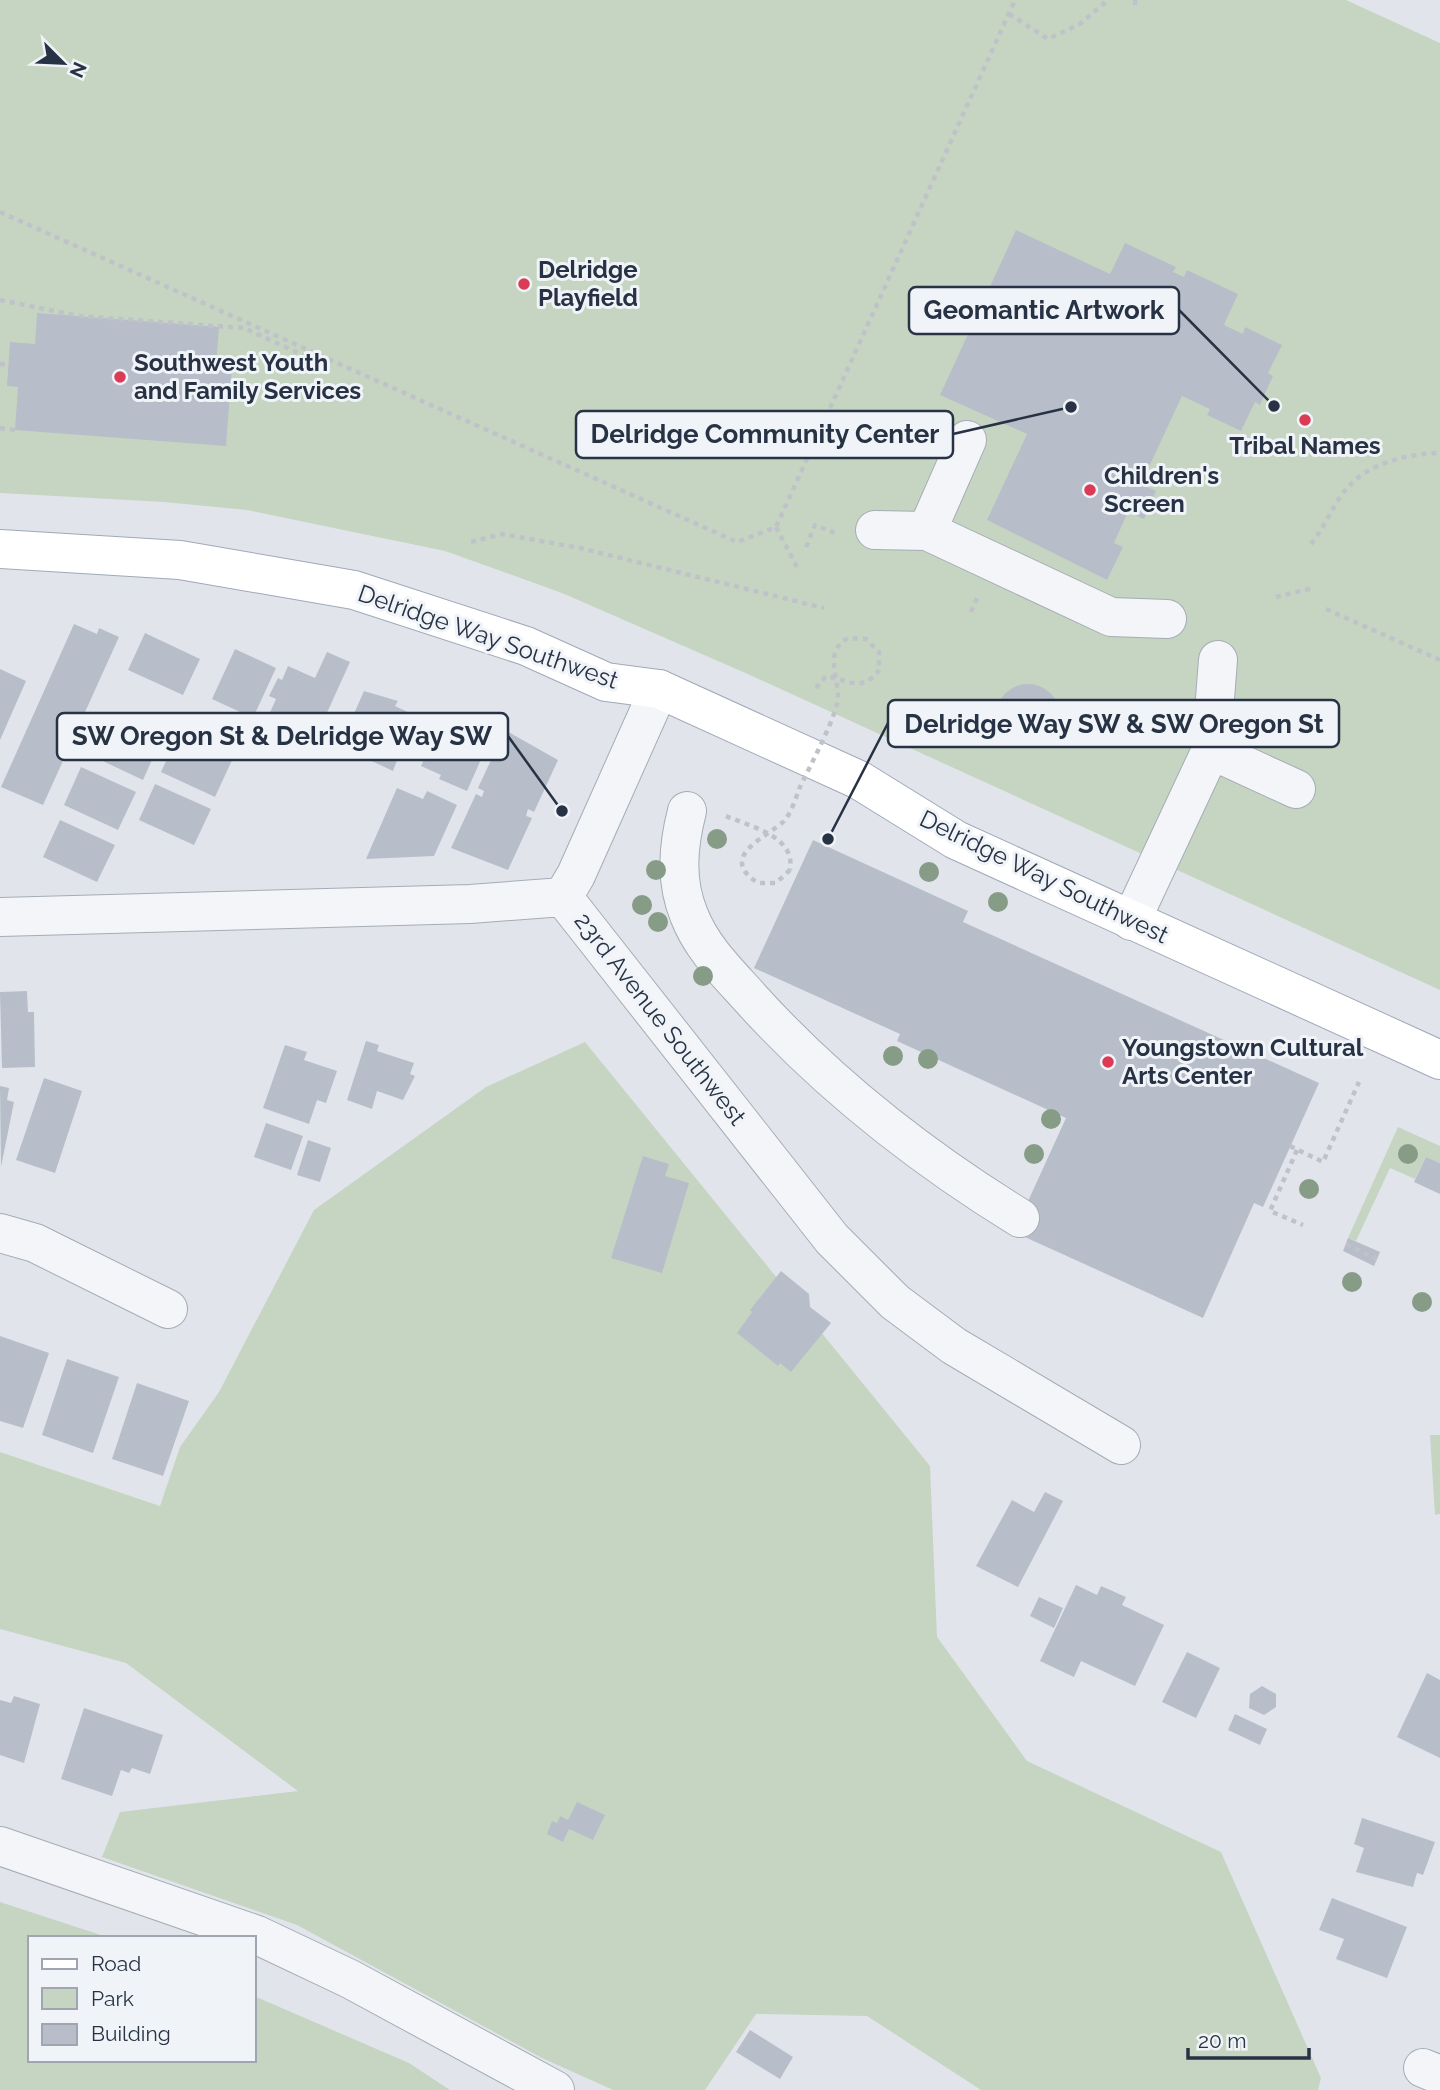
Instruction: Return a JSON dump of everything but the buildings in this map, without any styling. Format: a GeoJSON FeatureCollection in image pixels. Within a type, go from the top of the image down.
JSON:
{"type":"FeatureCollection","features":[{"type":"Feature","properties":{"kind":"main road","name":"Delridge Way Southwest"},"geometry":{"type":"LineString","coordinates":[[0,549],[180,559],[354,590],[526,646],[606,681],[659,689],[859,780],[956,839],[1440,1060]]}},
{"type":"Feature","properties":{"kind":"street"},"geometry":{"type":"LineString","coordinates":[[927,531],[967,440]]}},
{"type":"Feature","properties":{"kind":"street"},"geometry":{"type":"LineString","coordinates":[[859,533],[927,531],[1111,617],[1167,619]]}},
{"type":"Feature","properties":{"kind":"street"},"geometry":{"type":"LineString","coordinates":[[1131,921],[1211,750],[1218,660]]}},
{"type":"Feature","properties":{"kind":"street"},"geometry":{"type":"LineString","coordinates":[[563,897],[576,875],[659,689]]}},
{"type":"Feature","properties":{"kind":"street"},"geometry":{"type":"LineString","coordinates":[[1211,750],[1296,789]]}},
{"type":"Feature","properties":{"kind":"street"},"geometry":{"type":"LineString","coordinates":[[702,812],[678,865],[688,914],[712,956],[791,1043],[835,1084],[952,1176],[1020,1218]]}},
{"type":"Feature","properties":{"kind":"street","name":"23rd Avenue Southwest"},"geometry":{"type":"LineString","coordinates":[[0,917],[470,904],[563,897],[832,1239],[895,1302],[954,1346],[1121,1446]]}},
{"type":"Feature","properties":{"kind":"street"},"geometry":{"type":"LineString","coordinates":[[0,1233],[35,1243],[168,1309]]}},
{"type":"Feature","properties":{"kind":"street"},"geometry":{"type":"LineString","coordinates":[[0,1846],[257,1935],[350,1979],[555,2090]]}},
{"type":"Feature","properties":{"kind":"path"},"geometry":{"type":"LineString","coordinates":[[0,212],[737,542],[776,527],[1015,0]]}},
{"type":"Feature","properties":{"kind":"path"},"geometry":{"type":"LineString","coordinates":[[1009,14],[1048,40],[1080,24],[1108,0]]}},
{"type":"Feature","properties":{"kind":"path"},"geometry":{"type":"LineString","coordinates":[[1135,0],[1135,10]]}},
{"type":"Feature","properties":{"kind":"path"},"geometry":{"type":"LineString","coordinates":[[0,300],[79,316],[244,328],[320,363],[323,356]]}},
{"type":"Feature","properties":{"kind":"path"},"geometry":{"type":"LineString","coordinates":[[0,364],[9,365]]}},
{"type":"Feature","properties":{"kind":"path"},"geometry":{"type":"LineString","coordinates":[[0,428],[15,430]]}},
{"type":"Feature","properties":{"kind":"path"},"geometry":{"type":"LineString","coordinates":[[1311,544],[1323,530],[1350,484],[1383,464],[1413,453],[1440,453]]}},
{"type":"Feature","properties":{"kind":"path"},"geometry":{"type":"LineString","coordinates":[[806,547],[815,525],[859,533]]}},
{"type":"Feature","properties":{"kind":"path"},"geometry":{"type":"LineString","coordinates":[[776,527],[797,568]]}},
{"type":"Feature","properties":{"kind":"path"},"geometry":{"type":"LineString","coordinates":[[471,542],[502,534],[824,608]]}},
{"type":"Feature","properties":{"kind":"path"},"geometry":{"type":"LineString","coordinates":[[1276,597],[1313,588]]}},
{"type":"Feature","properties":{"kind":"path"},"geometry":{"type":"LineString","coordinates":[[1326,609],[1440,660]]}},
{"type":"Feature","properties":{"kind":"path"},"geometry":{"type":"LineString","coordinates":[[702,812],[782,842],[791,858],[790,870],[776,883],[758,883],[748,875],[744,857],[753,841],[787,817],[837,704],[833,663],[835,651],[848,638],[866,639],[879,652],[878,670],[871,680],[859,685],[826,676],[816,688]]}},
{"type":"Feature","properties":{"kind":"path"},"geometry":{"type":"LineString","coordinates":[[1290,1146],[1323,1161],[1359,1082]]}},
{"type":"Feature","properties":{"kind":"path"},"geometry":{"type":"LineString","coordinates":[[1297,1150],[1270,1211],[1303,1225]]}},
{"type":"Feature","properties":{"kind":"path"},"geometry":{"type":"LineString","coordinates":[[1346,1244],[1377,1259]]}},
{"type":"Feature","properties":{"kind":"green space","name":"Delridge Playfield"},"geometry":{"type":"Polygon","coordinates":[[[0,0],[1346,0],[1440,43],[1440,990],[750,675],[562,593],[445,551],[247,510],[164,502],[0,493],[0,0]]]}},
{"type":"Feature","properties":{"kind":"green space"},"geometry":{"type":"Polygon","coordinates":[[[585,1042],[930,1466],[937,1637],[1027,1761],[1221,1852],[1321,2078],[1318,2090],[981,2090],[867,2016],[756,2014],[705,2090],[613,2090],[542,2058],[297,1925],[102,1857],[120,1812],[298,1791],[126,1663],[0,1629],[0,1452],[160,1506],[180,1447],[219,1392],[314,1210],[486,1087],[585,1042]]]}},
{"type":"Feature","properties":{"kind":"green space"},"geometry":{"type":"Polygon","coordinates":[[[1398,1127],[1440,1146],[1440,1163],[1426,1157],[1415,1179],[1390,1168],[1356,1241],[1348,1238],[1398,1127]]]}},
{"type":"Feature","properties":{"kind":"green space"},"geometry":{"type":"Polygon","coordinates":[[[1430,1435],[1440,1435],[1440,1514],[1435,1515],[1430,1435]]]}},
{"type":"Feature","properties":{"kind":"green space"},"geometry":{"type":"Polygon","coordinates":[[[0,1902],[104,1936],[28,1936],[28,2062],[256,2062],[256,1997],[409,2063],[450,2090],[0,2090],[0,1902]]]}},
{"type":"Feature","properties":{"kind":"place","name":"Delridge Playfield"},"geometry":{"type":"Point","coordinates":[524,284]}},
{"type":"Feature","properties":{"kind":"place","name":"Southwest Youth and Family Services"},"geometry":{"type":"Point","coordinates":[120,377]}},
{"type":"Feature","properties":{"kind":"place","name":"Geomantic Artwork"},"geometry":{"type":"Point","coordinates":[1274,406]}},
{"type":"Feature","properties":{"kind":"place","name":"Delridge Community Center"},"geometry":{"type":"Point","coordinates":[1071,407]}},
{"type":"Feature","properties":{"kind":"place","name":"Tribal Names"},"geometry":{"type":"Point","coordinates":[1305,420]}},
{"type":"Feature","properties":{"kind":"place","name":"Children's Screen"},"geometry":{"type":"Point","coordinates":[1090,490]}},
{"type":"Feature","properties":{"kind":"place","name":"SW Oregon St & Delridge Way SW"},"geometry":{"type":"Point","coordinates":[562,811]}},
{"type":"Feature","properties":{"kind":"place","name":"Delridge Way SW & SW Oregon St"},"geometry":{"type":"Point","coordinates":[828,839]}},
{"type":"Feature","properties":{"kind":"place","name":"Youngstown Cultural Arts Center"},"geometry":{"type":"Point","coordinates":[1108,1062]}}]}
